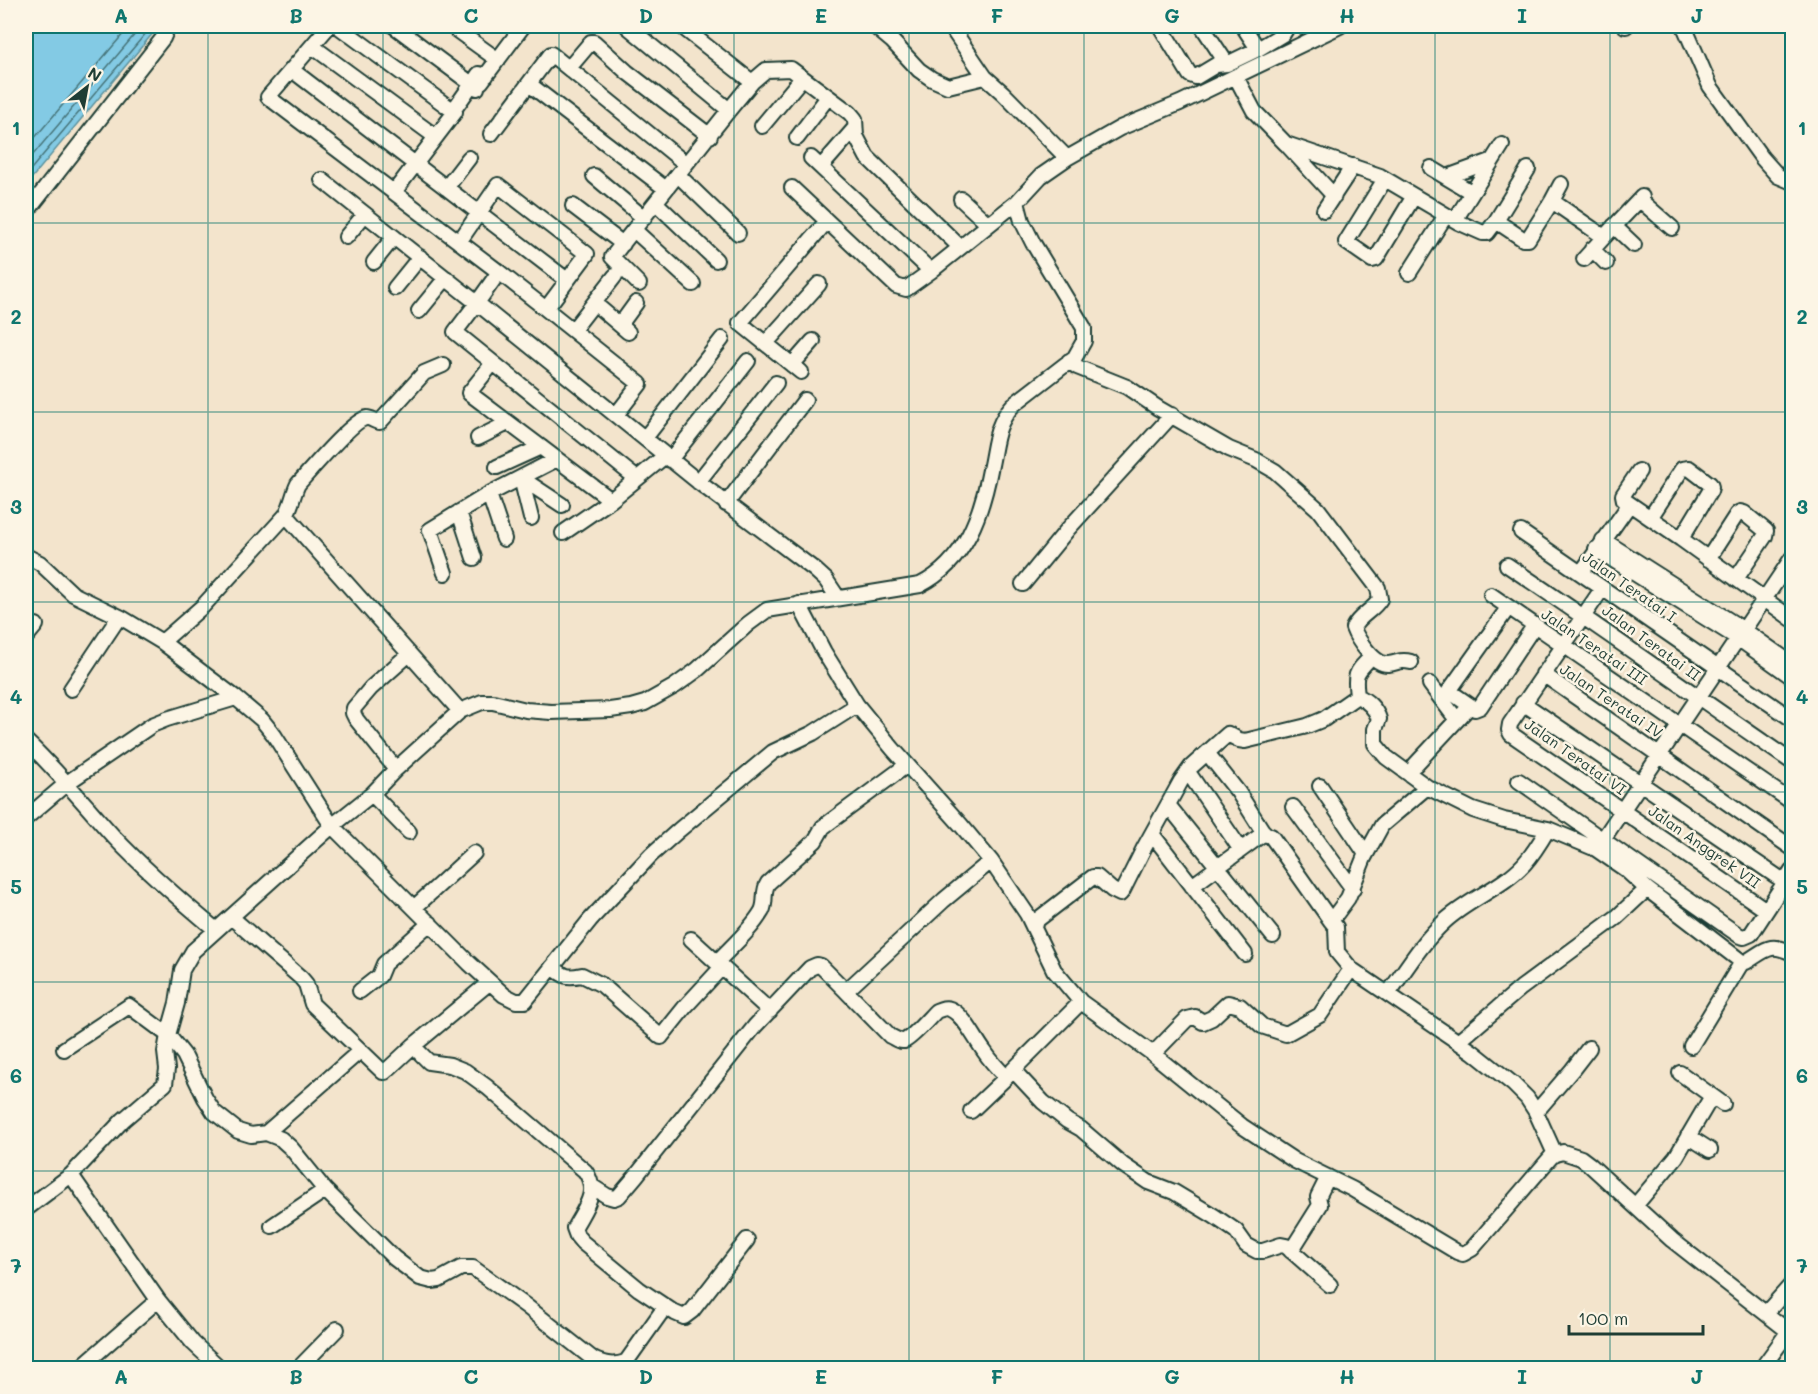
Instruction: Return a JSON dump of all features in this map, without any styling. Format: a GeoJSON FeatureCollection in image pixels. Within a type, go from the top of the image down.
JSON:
{"type":"FeatureCollection","features":[{"type":"Feature","properties":{"kind":"street"},"geometry":{"type":"LineString","coordinates":[[26,213],[163,38],[168,26]]}},
{"type":"Feature","properties":{"kind":"street"},"geometry":{"type":"LineString","coordinates":[[329,26],[268,97],[499,272],[640,384],[616,415]]}},
{"type":"Feature","properties":{"kind":"street"},"geometry":{"type":"LineString","coordinates":[[338,26],[455,112]]}},
{"type":"Feature","properties":{"kind":"street"},"geometry":{"type":"LineString","coordinates":[[394,26],[478,83]]}},
{"type":"Feature","properties":{"kind":"street"},"geometry":{"type":"LineString","coordinates":[[451,26],[498,60]]}},
{"type":"Feature","properties":{"kind":"street"},"geometry":{"type":"LineString","coordinates":[[394,192],[455,112],[455,108],[498,60],[523,26]]}},
{"type":"Feature","properties":{"kind":"street"},"geometry":{"type":"LineString","coordinates":[[627,26],[729,110]]}},
{"type":"Feature","properties":{"kind":"street"},"geometry":{"type":"LineString","coordinates":[[681,26],[752,82]]}},
{"type":"Feature","properties":{"kind":"street"},"geometry":{"type":"LineString","coordinates":[[874,26],[892,41],[919,70],[932,79],[948,86],[986,77]]}},
{"type":"Feature","properties":{"kind":"street"},"geometry":{"type":"LineString","coordinates":[[954,26],[955,33],[986,77],[1067,158]]}},
{"type":"Feature","properties":{"kind":"street"},"geometry":{"type":"LineString","coordinates":[[1160,26],[1190,75],[1196,77],[1216,65],[1227,64],[1258,49],[1283,34],[1286,29],[1284,26]]}},
{"type":"Feature","properties":{"kind":"street"},"geometry":{"type":"LineString","coordinates":[[1202,26],[1227,64]]}},
{"type":"Feature","properties":{"kind":"street"},"geometry":{"type":"LineString","coordinates":[[1243,26],[1258,49]]}},
{"type":"Feature","properties":{"kind":"street"},"geometry":{"type":"LineString","coordinates":[[792,188],[896,286],[901,289],[906,288],[931,271],[1017,202],[1041,176],[1067,158],[1120,128],[1180,103],[1340,26]]}},
{"type":"Feature","properties":{"kind":"street"},"geometry":{"type":"LineString","coordinates":[[1684,26],[1710,86],[1762,158],[1778,176],[1792,180]]}},
{"type":"Feature","properties":{"kind":"street"},"geometry":{"type":"LineString","coordinates":[[569,68],[591,42],[594,42],[627,72],[710,136]]}},
{"type":"Feature","properties":{"kind":"street"},"geometry":{"type":"LineString","coordinates":[[312,46],[436,137]]}},
{"type":"Feature","properties":{"kind":"street"},"geometry":{"type":"LineString","coordinates":[[491,134],[551,54],[682,170],[738,233]]}},
{"type":"Feature","properties":{"kind":"street"},"geometry":{"type":"LineString","coordinates":[[639,284],[612,257],[752,82],[766,70],[791,69],[853,116],[856,136],[862,150],[873,164],[960,247]]}},
{"type":"Feature","properties":{"kind":"street"},"geometry":{"type":"LineString","coordinates":[[292,70],[567,280]]}},
{"type":"Feature","properties":{"kind":"street"},"geometry":{"type":"LineString","coordinates":[[1236,77],[1254,111],[1334,196]]}},
{"type":"Feature","properties":{"kind":"street"},"geometry":{"type":"LineString","coordinates":[[762,126],[802,78]]}},
{"type":"Feature","properties":{"kind":"street"},"geometry":{"type":"LineString","coordinates":[[529,84],[666,189]]}},
{"type":"Feature","properties":{"kind":"street"},"geometry":{"type":"LineString","coordinates":[[797,138],[828,97]]}},
{"type":"Feature","properties":{"kind":"street"},"geometry":{"type":"LineString","coordinates":[[855,129],[816,162],[931,271]]}},
{"type":"Feature","properties":{"kind":"street"},"geometry":{"type":"LineString","coordinates":[[1286,144],[1385,179],[1483,233],[1487,233],[1496,221],[1528,169]]}},
{"type":"Feature","properties":{"kind":"street"},"geometry":{"type":"LineString","coordinates":[[1408,273],[1471,192],[1502,145]]}},
{"type":"Feature","properties":{"kind":"street"},"geometry":{"type":"LineString","coordinates":[[446,188],[469,158]]}},
{"type":"Feature","properties":{"kind":"street"},"geometry":{"type":"LineString","coordinates":[[1447,177],[1491,161]]}},
{"type":"Feature","properties":{"kind":"street"},"geometry":{"type":"LineString","coordinates":[[1324,210],[1353,166]]}},
{"type":"Feature","properties":{"kind":"street"},"geometry":{"type":"LineString","coordinates":[[1431,168],[1471,192]]}},
{"type":"Feature","properties":{"kind":"street"},"geometry":{"type":"LineString","coordinates":[[594,176],[644,218]]}},
{"type":"Feature","properties":{"kind":"street"},"geometry":{"type":"LineString","coordinates":[[1385,179],[1346,242],[1372,260],[1378,256],[1414,196]]}},
{"type":"Feature","properties":{"kind":"street"},"geometry":{"type":"LineString","coordinates":[[322,180],[698,482],[815,570],[838,598]]}},
{"type":"Feature","properties":{"kind":"street"},"geometry":{"type":"LineString","coordinates":[[1496,221],[1526,240],[1528,239],[1561,184]]}},
{"type":"Feature","properties":{"kind":"street"},"geometry":{"type":"LineString","coordinates":[[459,242],[498,185],[587,254],[546,309]]}},
{"type":"Feature","properties":{"kind":"street"},"geometry":{"type":"LineString","coordinates":[[1606,263],[1588,254],[1641,198],[1672,228]]}},
{"type":"Feature","properties":{"kind":"street"},"geometry":{"type":"LineString","coordinates":[[961,199],[988,224]]}},
{"type":"Feature","properties":{"kind":"street"},"geometry":{"type":"LineString","coordinates":[[1552,201],[1604,237]]}},
{"type":"Feature","properties":{"kind":"street"},"geometry":{"type":"LineString","coordinates":[[26,1209],[71,1175],[123,1120],[165,1084],[167,1069],[165,1052],[168,1035],[185,964],[193,951],[332,826],[372,794],[460,711],[482,702],[551,712],[610,710],[645,703],[697,670],[767,610],[920,585],[950,563],[974,527],[985,496],[996,435],[1005,414],[1013,405],[1075,357],[1082,347],[1085,335],[1084,328],[1033,243],[1022,221],[1017,202]]}},
{"type":"Feature","properties":{"kind":"street"},"geometry":{"type":"LineString","coordinates":[[656,203],[716,260]]}},
{"type":"Feature","properties":{"kind":"street"},"geometry":{"type":"LineString","coordinates":[[573,206],[623,244]]}},
{"type":"Feature","properties":{"kind":"street"},"geometry":{"type":"LineString","coordinates":[[346,237],[365,214]]}},
{"type":"Feature","properties":{"kind":"street"},"geometry":{"type":"LineString","coordinates":[[813,341],[797,369],[740,323],[827,221]]}},
{"type":"Feature","properties":{"kind":"street"},"geometry":{"type":"LineString","coordinates":[[1614,226],[1634,245]]}},
{"type":"Feature","properties":{"kind":"street"},"geometry":{"type":"LineString","coordinates":[[634,230],[693,284]]}},
{"type":"Feature","properties":{"kind":"street"},"geometry":{"type":"LineString","coordinates":[[374,262],[394,237]]}},
{"type":"Feature","properties":{"kind":"street"},"geometry":{"type":"LineString","coordinates":[[395,288],[420,257]]}},
{"type":"Feature","properties":{"kind":"street"},"geometry":{"type":"LineString","coordinates":[[499,272],[455,332],[636,478]]}},
{"type":"Feature","properties":{"kind":"street"},"geometry":{"type":"LineString","coordinates":[[573,330],[615,276]]}},
{"type":"Feature","properties":{"kind":"street"},"geometry":{"type":"LineString","coordinates":[[420,311],[446,278]]}},
{"type":"Feature","properties":{"kind":"street"},"geometry":{"type":"LineString","coordinates":[[766,343],[819,284]]}},
{"type":"Feature","properties":{"kind":"street"},"geometry":{"type":"LineString","coordinates":[[594,303],[624,328],[636,303]]}},
{"type":"Feature","properties":{"kind":"street"},"geometry":{"type":"LineString","coordinates":[[645,438],[722,339]]}},
{"type":"Feature","properties":{"kind":"street"},"geometry":{"type":"LineString","coordinates":[[563,533],[611,500],[636,478],[668,458],[748,361]]}},
{"type":"Feature","properties":{"kind":"street"},"geometry":{"type":"LineString","coordinates":[[1069,362],[1127,387],[1172,416],[1237,453],[1266,464],[1287,479],[1318,509],[1378,588],[1380,599],[1356,622],[1353,628],[1355,635],[1372,656],[1387,664],[1401,660],[1411,662]]}},
{"type":"Feature","properties":{"kind":"street"},"geometry":{"type":"LineString","coordinates":[[494,363],[469,393],[611,500]]}},
{"type":"Feature","properties":{"kind":"street"},"geometry":{"type":"LineString","coordinates":[[162,642],[203,606],[286,516],[292,505],[298,483],[348,430],[359,420],[368,418],[381,422],[424,373],[443,365]]}},
{"type":"Feature","properties":{"kind":"street"},"geometry":{"type":"LineString","coordinates":[[698,482],[776,383]]}},
{"type":"Feature","properties":{"kind":"street"},"geometry":{"type":"LineString","coordinates":[[726,504],[805,400]]}},
{"type":"Feature","properties":{"kind":"street"},"geometry":{"type":"LineString","coordinates":[[1023,584],[1068,529],[1172,416]]}},
{"type":"Feature","properties":{"kind":"street"},"geometry":{"type":"LineString","coordinates":[[478,438],[508,423]]}},
{"type":"Feature","properties":{"kind":"street"},"geometry":{"type":"LineString","coordinates":[[497,467],[541,447]]}},
{"type":"Feature","properties":{"kind":"street"},"geometry":{"type":"LineString","coordinates":[[445,573],[430,530],[489,494],[557,459]]}},
{"type":"Feature","properties":{"kind":"street"},"geometry":{"type":"LineString","coordinates":[[1650,518],[1682,469],[1689,468],[1711,487],[1681,539]]}},
{"type":"Feature","properties":{"kind":"street"},"geometry":{"type":"LineString","coordinates":[[1639,471],[1622,498],[1792,618]]}},
{"type":"Feature","properties":{"kind":"street"},"geometry":{"type":"LineString","coordinates":[[521,478],[562,505]]}},
{"type":"Feature","properties":{"kind":"street"},"geometry":{"type":"LineString","coordinates":[[521,478],[531,518]]}},
{"type":"Feature","properties":{"kind":"street"},"geometry":{"type":"LineString","coordinates":[[527,500],[541,491]]}},
{"type":"Feature","properties":{"kind":"street"},"geometry":{"type":"LineString","coordinates":[[489,494],[504,538]]}},
{"type":"Feature","properties":{"kind":"street"},"geometry":{"type":"LineString","coordinates":[[1581,573],[1629,504]]}},
{"type":"Feature","properties":{"kind":"street"},"geometry":{"type":"LineString","coordinates":[[459,512],[474,558]]}},
{"type":"Feature","properties":{"kind":"street"},"geometry":{"type":"LineString","coordinates":[[1708,559],[1737,514],[1744,513],[1766,531],[1765,536],[1736,579]]}},
{"type":"Feature","properties":{"kind":"street"},"geometry":{"type":"LineString","coordinates":[[286,516],[460,711]]}},
{"type":"Feature","properties":{"kind":"street","name":"Jalan Teratai I"},"geometry":{"type":"LineString","coordinates":[[1521,532],[1792,719]]}},
{"type":"Feature","properties":{"kind":"street"},"geometry":{"type":"LineString","coordinates":[[1600,544],[1742,635],[1792,664]]}},
{"type":"Feature","properties":{"kind":"street"},"geometry":{"type":"LineString","coordinates":[[26,556],[40,562],[74,594],[120,616],[162,642],[262,720],[332,826],[469,963],[516,1001],[525,1001],[590,920],[651,855],[679,830],[773,752],[813,733],[857,705]]}},
{"type":"Feature","properties":{"kind":"street"},"geometry":{"type":"LineString","coordinates":[[1600,844],[1792,558]]}},
{"type":"Feature","properties":{"kind":"street","name":"Jalan Teratai II"},"geometry":{"type":"LineString","coordinates":[[1507,565],[1583,615],[1792,762]]}},
{"type":"Feature","properties":{"kind":"street"},"geometry":{"type":"LineString","coordinates":[[1519,780],[1600,844],[1740,936],[1751,934],[1789,877],[1641,783],[1523,703],[1602,589]]}},
{"type":"Feature","properties":{"kind":"street","name":"Jalan Teratai III"},"geometry":{"type":"LineString","coordinates":[[1491,595],[1792,802]]}},
{"type":"Feature","properties":{"kind":"street"},"geometry":{"type":"LineString","coordinates":[[799,604],[824,652],[857,705],[991,861],[1012,889],[1054,970],[1081,1002],[1153,1054],[1242,1126],[1295,1161],[1352,1189],[1456,1252],[1463,1254],[1472,1249],[1555,1154],[1563,1152],[1581,1158],[1672,1240],[1791,1333],[1762,1368]]}},
{"type":"Feature","properties":{"kind":"street"},"geometry":{"type":"LineString","coordinates":[[1445,695],[1508,608]]}},
{"type":"Feature","properties":{"kind":"street"},"geometry":{"type":"LineString","coordinates":[[71,689],[120,616]]}},
{"type":"Feature","properties":{"kind":"street"},"geometry":{"type":"LineString","coordinates":[[26,637],[36,625]]}},
{"type":"Feature","properties":{"kind":"street"},"geometry":{"type":"LineString","coordinates":[[1430,684],[1445,695],[1475,709],[1480,707],[1534,626]]}},
{"type":"Feature","properties":{"kind":"street"},"geometry":{"type":"LineString","coordinates":[[1742,635],[1792,677]]}},
{"type":"Feature","properties":{"kind":"street"},"geometry":{"type":"LineString","coordinates":[[396,769],[353,713],[364,695],[408,655]]}},
{"type":"Feature","properties":{"kind":"street"},"geometry":{"type":"LineString","coordinates":[[1372,656],[1356,673],[1355,679],[1357,696],[1366,702],[1379,719],[1374,739],[1377,748],[1427,787],[1473,810],[1600,844],[1647,888],[1742,962],[1746,962],[1771,947],[1780,947],[1792,953]]}},
{"type":"Feature","properties":{"kind":"street","name":"Jalan Teratai IV"},"geometry":{"type":"LineString","coordinates":[[1543,674],[1792,848]]}},
{"type":"Feature","properties":{"kind":"street"},"geometry":{"type":"LineString","coordinates":[[1445,695],[1457,720]]}},
{"type":"Feature","properties":{"kind":"street"},"geometry":{"type":"LineString","coordinates":[[1032,924],[1093,877],[1097,877],[1120,894],[1188,772],[1226,735],[1245,741],[1308,726],[1324,719],[1357,696]]}},
{"type":"Feature","properties":{"kind":"street"},"geometry":{"type":"LineString","coordinates":[[26,818],[68,783],[152,725],[236,698]]}},
{"type":"Feature","properties":{"kind":"street","name":"Jalan Teratai VI"},"geometry":{"type":"LineString","coordinates":[[1523,703],[1510,724],[1511,734],[1623,811]]}},
{"type":"Feature","properties":{"kind":"street"},"geometry":{"type":"LineString","coordinates":[[1415,765],[1470,706]]}},
{"type":"Feature","properties":{"kind":"street"},"geometry":{"type":"LineString","coordinates":[[26,741],[167,889],[216,930]]}},
{"type":"Feature","properties":{"kind":"street"},"geometry":{"type":"LineString","coordinates":[[1208,754],[1238,792],[1264,833],[1271,836],[1336,927],[1337,952],[1352,969],[1458,1042],[1514,1084],[1536,1112],[1555,1154]]}},
{"type":"Feature","properties":{"kind":"street"},"geometry":{"type":"LineString","coordinates":[[552,967],[564,976],[582,975],[602,986],[662,1037],[758,917],[765,904],[764,891],[768,883],[815,841],[824,827],[907,765]]}},
{"type":"Feature","properties":{"kind":"street"},"geometry":{"type":"LineString","coordinates":[[1188,772],[1241,850]]}},
{"type":"Feature","properties":{"kind":"street"},"geometry":{"type":"LineString","coordinates":[[1320,786],[1366,854]]}},
{"type":"Feature","properties":{"kind":"street"},"geometry":{"type":"LineString","coordinates":[[1331,921],[1353,889],[1366,854],[1382,825],[1427,787]]}},
{"type":"Feature","properties":{"kind":"street"},"geometry":{"type":"LineString","coordinates":[[372,794],[409,832]]}},
{"type":"Feature","properties":{"kind":"street"},"geometry":{"type":"LineString","coordinates":[[1168,805],[1273,936]]}},
{"type":"Feature","properties":{"kind":"street"},"geometry":{"type":"LineString","coordinates":[[1293,807],[1353,889]]}},
{"type":"Feature","properties":{"kind":"street","name":"Jalan Anggrek VII"},"geometry":{"type":"LineString","coordinates":[[1623,811],[1766,910]]}},
{"type":"Feature","properties":{"kind":"street"},"geometry":{"type":"LineString","coordinates":[[1388,994],[1438,929],[1463,906],[1494,887],[1523,865],[1535,851],[1548,829]]}},
{"type":"Feature","properties":{"kind":"street"},"geometry":{"type":"LineString","coordinates":[[1192,886],[1264,833]]}},
{"type":"Feature","properties":{"kind":"street"},"geometry":{"type":"LineString","coordinates":[[1152,834],[1245,954]]}},
{"type":"Feature","properties":{"kind":"street"},"geometry":{"type":"LineString","coordinates":[[415,907],[474,853]]}},
{"type":"Feature","properties":{"kind":"street"},"geometry":{"type":"LineString","coordinates":[[846,991],[944,900],[991,861]]}},
{"type":"Feature","properties":{"kind":"street"},"geometry":{"type":"LineString","coordinates":[[1458,1042],[1521,988],[1617,917],[1647,888]]}},
{"type":"Feature","properties":{"kind":"street"},"geometry":{"type":"LineString","coordinates":[[231,917],[301,978],[306,984],[312,1004],[385,1072],[490,982]]}},
{"type":"Feature","properties":{"kind":"street"},"geometry":{"type":"LineString","coordinates":[[360,991],[382,972],[384,964],[430,923]]}},
{"type":"Feature","properties":{"kind":"street"},"geometry":{"type":"LineString","coordinates":[[691,939],[770,1011]]}},
{"type":"Feature","properties":{"kind":"street"},"geometry":{"type":"LineString","coordinates":[[1691,1046],[1742,962]]}},
{"type":"Feature","properties":{"kind":"street"},"geometry":{"type":"LineString","coordinates":[[593,1187],[608,1196],[614,1198],[619,1196],[755,1026],[807,970],[817,965],[821,966],[890,1036],[899,1041],[910,1037],[936,1011],[941,1008],[949,1009],[974,1034],[990,1059],[1081,1129],[1123,1165],[1148,1182],[1174,1192],[1214,1216],[1236,1231],[1243,1242],[1254,1250],[1263,1251],[1281,1245],[1330,1285]]}},
{"type":"Feature","properties":{"kind":"street"},"geometry":{"type":"LineString","coordinates":[[1153,1054],[1187,1019],[1195,1017],[1203,1022],[1212,1018],[1228,1003],[1240,1006],[1262,1026],[1286,1034],[1320,1015],[1352,969]]}},
{"type":"Feature","properties":{"kind":"street"},"geometry":{"type":"LineString","coordinates":[[971,1111],[1081,1002]]}},
{"type":"Feature","properties":{"kind":"street"},"geometry":{"type":"LineString","coordinates":[[64,1049],[129,1006],[168,1035],[184,1056],[214,1112],[238,1131],[251,1135],[266,1133],[280,1139],[291,1148],[326,1190],[376,1242],[420,1278],[439,1280],[461,1268],[473,1268],[604,1365],[629,1365],[665,1307]]}},
{"type":"Feature","properties":{"kind":"street"},"geometry":{"type":"LineString","coordinates":[[413,1046],[429,1062],[450,1065],[465,1071],[585,1171],[593,1187],[591,1196],[574,1228],[577,1236],[639,1289],[665,1307],[684,1317],[688,1315],[747,1240]]}},
{"type":"Feature","properties":{"kind":"street"},"geometry":{"type":"LineString","coordinates":[[1536,1112],[1589,1048]]}},
{"type":"Feature","properties":{"kind":"street"},"geometry":{"type":"LineString","coordinates":[[266,1133],[360,1051]]}},
{"type":"Feature","properties":{"kind":"street"},"geometry":{"type":"LineString","coordinates":[[1635,1206],[1676,1157],[1689,1136],[1718,1100],[1680,1072]]}},
{"type":"Feature","properties":{"kind":"street"},"geometry":{"type":"LineString","coordinates":[[1689,1136],[1710,1150]]}},
{"type":"Feature","properties":{"kind":"street"},"geometry":{"type":"LineString","coordinates":[[71,1175],[158,1300],[194,1343],[220,1368]]}},
{"type":"Feature","properties":{"kind":"street"},"geometry":{"type":"LineString","coordinates":[[1291,1251],[1320,1205],[1318,1197],[1328,1177]]}},
{"type":"Feature","properties":{"kind":"street"},"geometry":{"type":"LineString","coordinates":[[272,1226],[326,1190]]}},
{"type":"Feature","properties":{"kind":"street"},"geometry":{"type":"LineString","coordinates":[[1767,1312],[1792,1284]]}},
{"type":"Feature","properties":{"kind":"street"},"geometry":{"type":"LineString","coordinates":[[80,1368],[158,1300]]}},
{"type":"Feature","properties":{"kind":"street"},"geometry":{"type":"LineString","coordinates":[[299,1368],[337,1329]]}},
{"type":"Feature","properties":{"kind":"water"},"geometry":{"type":"Polygon","coordinates":[[[26,26],[159,26],[26,185],[26,26]]]}}]}
